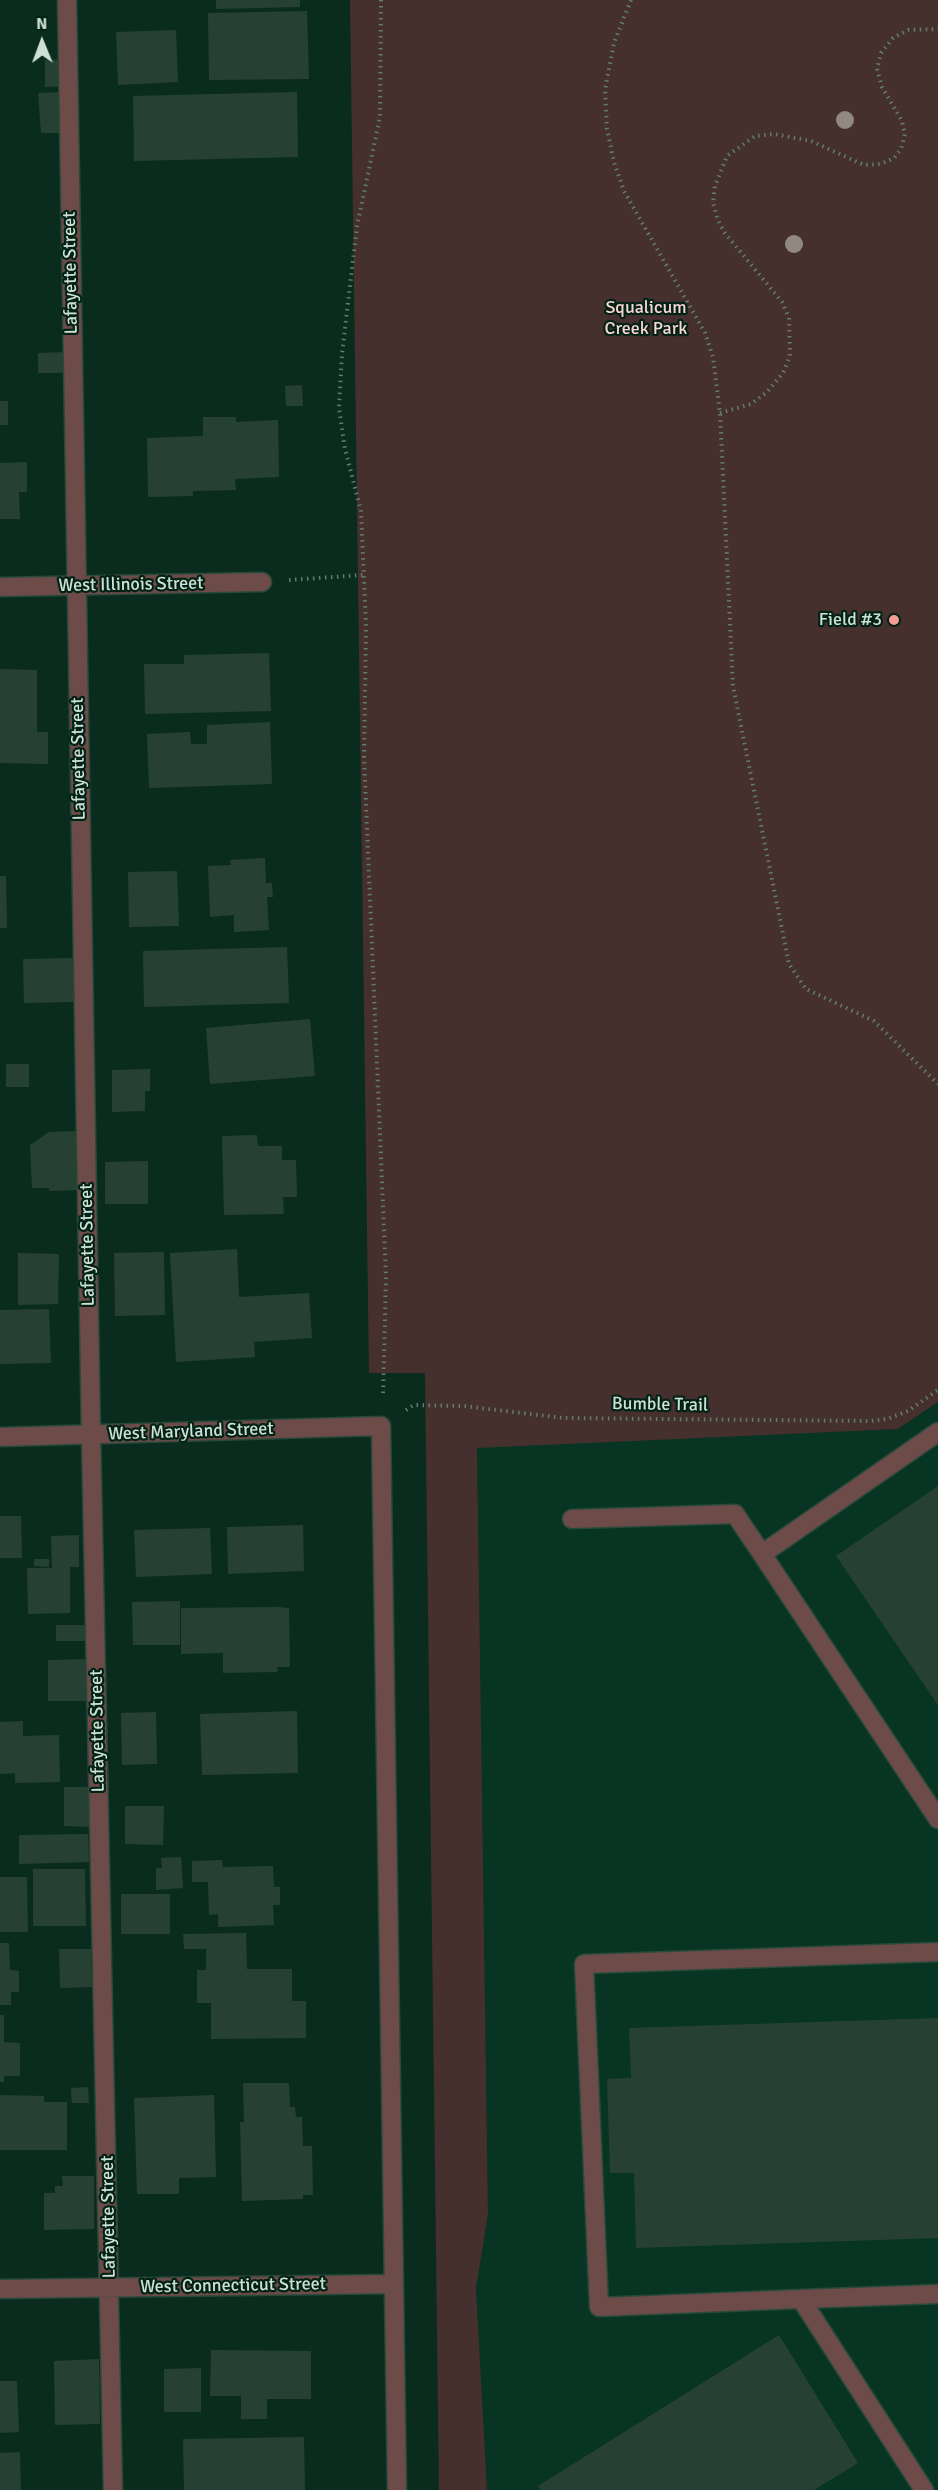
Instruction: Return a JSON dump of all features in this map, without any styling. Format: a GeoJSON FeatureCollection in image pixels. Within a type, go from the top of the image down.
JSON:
{"type":"FeatureCollection","features":[{"type":"Feature","properties":{"kind":"street","name":"Lafayette Street"},"geometry":{"type":"LineString","coordinates":[[67,0],[91,1435],[111,2288],[113,2490]]}},
{"type":"Feature","properties":{"kind":"street","name":"West Illinois Street"},"geometry":{"type":"LineString","coordinates":[[0,587],[262,582]]}},
{"type":"Feature","properties":{"kind":"street","name":"West Maryland Street"},"geometry":{"type":"LineString","coordinates":[[0,1437],[381,1426]]}},
{"type":"Feature","properties":{"kind":"street"},"geometry":{"type":"LineString","coordinates":[[381,1426],[397,2490]]}},
{"type":"Feature","properties":{"kind":"street"},"geometry":{"type":"LineString","coordinates":[[762,1554],[938,1432]]}},
{"type":"Feature","properties":{"kind":"street"},"geometry":{"type":"LineString","coordinates":[[572,1519],[735,1514],[938,1819]]}},
{"type":"Feature","properties":{"kind":"street"},"geometry":{"type":"LineString","coordinates":[[938,1952],[584,1964],[598,2307],[938,2294]]}},
{"type":"Feature","properties":{"kind":"street","name":"West Connecticut Street"},"geometry":{"type":"LineString","coordinates":[[0,2289],[394,2283]]}},
{"type":"Feature","properties":{"kind":"street"},"geometry":{"type":"LineString","coordinates":[[801,2299],[922,2489]]}},
{"type":"Feature","properties":{"kind":"path"},"geometry":{"type":"LineString","coordinates":[[381,0],[380,117],[357,226],[342,354],[339,408],[345,449],[362,511],[366,627],[364,757],[386,1276],[381,1426]]}},
{"type":"Feature","properties":{"kind":"path"},"geometry":{"type":"LineString","coordinates":[[631,0],[614,43],[605,90],[607,129],[614,162],[631,204],[705,333],[713,357],[720,413],[733,686],[789,964],[806,989],[874,1021],[938,1084]]}},
{"type":"Feature","properties":{"kind":"path"},"geometry":{"type":"LineString","coordinates":[[720,413],[751,404],[767,392],[783,373],[790,356],[789,318],[782,302],[724,232],[718,220],[713,203],[715,186],[727,156],[755,136],[774,134],[811,141],[864,165],[881,164],[894,158],[901,149],[905,134],[902,121],[882,87],[877,69],[881,53],[893,38],[908,30],[938,29]]}},
{"type":"Feature","properties":{"kind":"path"},"geometry":{"type":"LineString","coordinates":[[262,582],[363,575]]}},
{"type":"Feature","properties":{"kind":"path","name":"Bumble Trail"},"geometry":{"type":"LineString","coordinates":[[381,1426],[414,1405],[464,1406],[563,1418],[870,1421],[887,1419],[908,1411],[938,1390]]}},
{"type":"Feature","properties":{"kind":"shaded area"},"geometry":{"type":"Polygon","coordinates":[[[938,1402],[938,2490],[487,2490],[476,2288],[488,2214],[477,1447],[898,1429],[938,1402]]]}},
{"type":"Feature","properties":{"kind":"green space","name":"Squalicum Creek Park"},"geometry":{"type":"Polygon","coordinates":[[[350,0],[938,0],[938,1402],[898,1429],[477,1448],[488,2214],[476,2288],[487,2490],[439,2490],[425,1373],[369,1373],[350,0]]]}},
{"type":"Feature","properties":{"kind":"building"},"geometry":{"type":"Polygon","coordinates":[[[216,0],[300,0],[300,7],[216,9],[216,0]]]}},
{"type":"Feature","properties":{"kind":"building"},"geometry":{"type":"Polygon","coordinates":[[[307,11],[309,79],[209,80],[208,13],[307,11]]]}},
{"type":"Feature","properties":{"kind":"building"},"geometry":{"type":"Polygon","coordinates":[[[176,30],[178,82],[118,85],[116,32],[176,30]]]}},
{"type":"Feature","properties":{"kind":"building"},"geometry":{"type":"Polygon","coordinates":[[[68,59],[68,86],[45,87],[45,60],[68,59]]]}},
{"type":"Feature","properties":{"kind":"building"},"geometry":{"type":"Polygon","coordinates":[[[63,92],[63,133],[41,133],[38,93],[63,92]]]}},
{"type":"Feature","properties":{"kind":"building"},"geometry":{"type":"Polygon","coordinates":[[[297,92],[298,157],[134,161],[133,96],[297,92]]]}},
{"type":"Feature","properties":{"kind":"building"},"geometry":{"type":"Polygon","coordinates":[[[66,352],[66,373],[38,373],[38,353],[66,352]]]}},
{"type":"Feature","properties":{"kind":"building"},"geometry":{"type":"Polygon","coordinates":[[[302,385],[303,406],[286,406],[285,386],[302,385]]]}},
{"type":"Feature","properties":{"kind":"building"},"geometry":{"type":"Polygon","coordinates":[[[0,401],[8,401],[8,425],[0,425],[0,401]]]}},
{"type":"Feature","properties":{"kind":"building"},"geometry":{"type":"Polygon","coordinates":[[[203,417],[236,417],[236,422],[278,420],[279,477],[235,479],[236,490],[193,491],[193,496],[148,497],[147,438],[203,436],[203,417]]]}},
{"type":"Feature","properties":{"kind":"building"},"geometry":{"type":"Polygon","coordinates":[[[27,462],[27,492],[19,492],[20,519],[0,519],[0,463],[27,462]]]}},
{"type":"Feature","properties":{"kind":"building"},"geometry":{"type":"Polygon","coordinates":[[[269,653],[271,711],[145,714],[144,664],[184,664],[184,655],[269,653]]]}},
{"type":"Feature","properties":{"kind":"building"},"geometry":{"type":"Polygon","coordinates":[[[0,669],[37,670],[37,732],[48,732],[48,764],[0,763],[0,669]]]}},
{"type":"Feature","properties":{"kind":"building"},"geometry":{"type":"Polygon","coordinates":[[[270,722],[272,784],[149,788],[147,734],[190,732],[191,744],[207,744],[207,725],[270,722]]]}},
{"type":"Feature","properties":{"kind":"building"},"geometry":{"type":"Polygon","coordinates":[[[265,858],[266,883],[272,883],[273,897],[267,897],[269,930],[234,932],[234,915],[210,917],[208,866],[231,865],[230,860],[265,858]]]}},
{"type":"Feature","properties":{"kind":"building"},"geometry":{"type":"Polygon","coordinates":[[[177,871],[179,926],[129,927],[128,872],[177,871]]]}},
{"type":"Feature","properties":{"kind":"building"},"geometry":{"type":"Polygon","coordinates":[[[0,876],[6,876],[7,928],[0,928],[0,876]]]}},
{"type":"Feature","properties":{"kind":"building"},"geometry":{"type":"Polygon","coordinates":[[[287,947],[289,1003],[144,1007],[143,951],[287,947]]]}},
{"type":"Feature","properties":{"kind":"building"},"geometry":{"type":"Polygon","coordinates":[[[74,958],[75,1002],[24,1003],[23,959],[74,958]]]}},
{"type":"Feature","properties":{"kind":"building"},"geometry":{"type":"Polygon","coordinates":[[[310,1019],[315,1076],[210,1084],[206,1028],[310,1019]]]}},
{"type":"Feature","properties":{"kind":"building"},"geometry":{"type":"Polygon","coordinates":[[[6,1064],[29,1064],[29,1087],[6,1087],[6,1064]]]}},
{"type":"Feature","properties":{"kind":"building"},"geometry":{"type":"Polygon","coordinates":[[[150,1069],[150,1091],[145,1091],[145,1111],[112,1112],[112,1070],[150,1069]]]}},
{"type":"Feature","properties":{"kind":"building"},"geometry":{"type":"Polygon","coordinates":[[[78,1131],[80,1190],[49,1191],[49,1188],[32,1188],[30,1145],[49,1132],[78,1131]]]}},
{"type":"Feature","properties":{"kind":"building"},"geometry":{"type":"Polygon","coordinates":[[[257,1135],[258,1146],[282,1146],[282,1160],[296,1160],[297,1197],[283,1197],[284,1214],[224,1215],[222,1136],[257,1135]]]}},
{"type":"Feature","properties":{"kind":"building"},"geometry":{"type":"Polygon","coordinates":[[[148,1161],[148,1204],[105,1204],[105,1162],[148,1161]]]}},
{"type":"Feature","properties":{"kind":"building"},"geometry":{"type":"Polygon","coordinates":[[[237,1249],[239,1297],[309,1293],[312,1338],[254,1342],[255,1357],[176,1362],[170,1253],[237,1249]]]}},
{"type":"Feature","properties":{"kind":"building"},"geometry":{"type":"Polygon","coordinates":[[[164,1252],[165,1315],[115,1316],[114,1253],[164,1252]]]}},
{"type":"Feature","properties":{"kind":"building"},"geometry":{"type":"Polygon","coordinates":[[[18,1253],[59,1254],[58,1304],[18,1305],[18,1253]]]}},
{"type":"Feature","properties":{"kind":"building"},"geometry":{"type":"Polygon","coordinates":[[[49,1309],[51,1363],[0,1364],[0,1310],[49,1309]]]}},
{"type":"Feature","properties":{"kind":"building"},"geometry":{"type":"Polygon","coordinates":[[[938,1486],[938,1705],[836,1556],[938,1486]]]}},
{"type":"Feature","properties":{"kind":"building"},"geometry":{"type":"Polygon","coordinates":[[[0,1516],[21,1516],[22,1558],[0,1558],[0,1516]]]}},
{"type":"Feature","properties":{"kind":"building"},"geometry":{"type":"Polygon","coordinates":[[[303,1525],[304,1571],[228,1574],[227,1527],[303,1525]]]}},
{"type":"Feature","properties":{"kind":"building"},"geometry":{"type":"Polygon","coordinates":[[[210,1528],[212,1574],[136,1577],[134,1530],[210,1528]]]}},
{"type":"Feature","properties":{"kind":"building"},"geometry":{"type":"Polygon","coordinates":[[[79,1535],[79,1567],[70,1567],[70,1613],[28,1614],[27,1568],[52,1568],[51,1536],[79,1535]]]}},
{"type":"Feature","properties":{"kind":"building"},"geometry":{"type":"Polygon","coordinates":[[[34,1559],[49,1559],[49,1567],[34,1566],[34,1559]]]}},
{"type":"Feature","properties":{"kind":"building"},"geometry":{"type":"Polygon","coordinates":[[[180,1601],[180,1645],[133,1645],[132,1602],[180,1601]]]}},
{"type":"Feature","properties":{"kind":"building"},"geometry":{"type":"Polygon","coordinates":[[[181,1608],[289,1608],[290,1667],[277,1667],[278,1672],[223,1673],[223,1653],[181,1654],[181,1608]]]}},
{"type":"Feature","properties":{"kind":"building"},"geometry":{"type":"Polygon","coordinates":[[[56,1625],[90,1625],[89,1641],[56,1641],[56,1625]]]}},
{"type":"Feature","properties":{"kind":"building"},"geometry":{"type":"Polygon","coordinates":[[[89,1659],[90,1701],[48,1701],[48,1660],[89,1659]]]}},
{"type":"Feature","properties":{"kind":"building"},"geometry":{"type":"Polygon","coordinates":[[[297,1711],[298,1773],[202,1775],[200,1714],[297,1711]]]}},
{"type":"Feature","properties":{"kind":"building"},"geometry":{"type":"Polygon","coordinates":[[[156,1712],[157,1764],[122,1765],[121,1713],[156,1712]]]}},
{"type":"Feature","properties":{"kind":"building"},"geometry":{"type":"Polygon","coordinates":[[[23,1721],[23,1736],[59,1735],[60,1782],[15,1783],[15,1773],[0,1774],[0,1722],[23,1721]]]}},
{"type":"Feature","properties":{"kind":"building"},"geometry":{"type":"Polygon","coordinates":[[[64,1787],[91,1787],[91,1827],[64,1826],[64,1787]]]}},
{"type":"Feature","properties":{"kind":"building"},"geometry":{"type":"Polygon","coordinates":[[[125,1806],[164,1806],[163,1845],[125,1844],[125,1806]]]}},
{"type":"Feature","properties":{"kind":"building"},"geometry":{"type":"Polygon","coordinates":[[[88,1834],[89,1862],[19,1864],[19,1835],[88,1834]]]}},
{"type":"Feature","properties":{"kind":"building"},"geometry":{"type":"Polygon","coordinates":[[[181,1857],[183,1888],[156,1890],[156,1868],[162,1868],[161,1858],[181,1857]]]}},
{"type":"Feature","properties":{"kind":"building"},"geometry":{"type":"Polygon","coordinates":[[[222,1860],[223,1867],[273,1866],[274,1887],[280,1887],[280,1905],[273,1905],[274,1925],[218,1927],[218,1914],[209,1915],[208,1882],[192,1882],[192,1861],[222,1860]]]}},
{"type":"Feature","properties":{"kind":"building"},"geometry":{"type":"Polygon","coordinates":[[[33,1869],[85,1869],[86,1926],[33,1926],[33,1869]]]}},
{"type":"Feature","properties":{"kind":"building"},"geometry":{"type":"Polygon","coordinates":[[[0,1877],[27,1877],[28,1932],[0,1932],[0,1877]]]}},
{"type":"Feature","properties":{"kind":"building"},"geometry":{"type":"Polygon","coordinates":[[[121,1894],[170,1894],[170,1934],[121,1934],[121,1894]]]}},
{"type":"Feature","properties":{"kind":"building"},"geometry":{"type":"Polygon","coordinates":[[[246,1933],[247,1969],[292,1969],[292,2001],[306,2001],[306,2038],[211,2039],[211,2003],[197,2003],[197,1970],[206,1970],[206,1949],[184,1949],[183,1934],[246,1933]]]}},
{"type":"Feature","properties":{"kind":"building"},"geometry":{"type":"Polygon","coordinates":[[[0,1943],[9,1943],[10,1970],[19,1971],[19,1992],[11,1992],[11,2005],[0,2005],[0,1943]]]}},
{"type":"Feature","properties":{"kind":"building"},"geometry":{"type":"Polygon","coordinates":[[[59,1949],[91,1949],[92,1987],[60,1988],[59,1949]]]}},
{"type":"Feature","properties":{"kind":"building"},"geometry":{"type":"Polygon","coordinates":[[[0,2015],[4,2015],[4,2042],[20,2043],[20,2076],[4,2076],[4,2082],[0,2082],[0,2015]]]}},
{"type":"Feature","properties":{"kind":"building"},"geometry":{"type":"Polygon","coordinates":[[[938,2018],[938,2238],[636,2248],[634,2173],[610,2173],[607,2079],[631,2078],[629,2028],[938,2018]]]}},
{"type":"Feature","properties":{"kind":"building"},"geometry":{"type":"Polygon","coordinates":[[[243,2083],[289,2083],[290,2107],[295,2107],[296,2117],[302,2117],[303,2146],[312,2146],[313,2195],[303,2195],[303,2199],[242,2201],[240,2122],[244,2122],[243,2083]]]}},
{"type":"Feature","properties":{"kind":"building"},"geometry":{"type":"Polygon","coordinates":[[[88,2087],[89,2103],[72,2103],[71,2088],[88,2087]]]}},
{"type":"Feature","properties":{"kind":"building"},"geometry":{"type":"Polygon","coordinates":[[[0,2095],[44,2096],[44,2102],[67,2102],[67,2150],[0,2150],[0,2095]]]}},
{"type":"Feature","properties":{"kind":"building"},"geometry":{"type":"Polygon","coordinates":[[[214,2095],[216,2177],[179,2178],[179,2194],[137,2194],[134,2098],[214,2095]]]}},
{"type":"Feature","properties":{"kind":"building"},"geometry":{"type":"Polygon","coordinates":[[[62,2176],[94,2176],[94,2229],[44,2230],[44,2193],[55,2193],[55,2186],[63,2186],[62,2176]]]}},
{"type":"Feature","properties":{"kind":"building"},"geometry":{"type":"Polygon","coordinates":[[[779,2335],[858,2463],[814,2490],[541,2490],[538,2486],[779,2335]]]}},
{"type":"Feature","properties":{"kind":"building"},"geometry":{"type":"Polygon","coordinates":[[[211,2350],[311,2351],[311,2399],[267,2399],[267,2419],[241,2419],[241,2396],[210,2396],[211,2350]]]}},
{"type":"Feature","properties":{"kind":"building"},"geometry":{"type":"Polygon","coordinates":[[[99,2359],[100,2424],[55,2425],[54,2361],[99,2359]]]}},
{"type":"Feature","properties":{"kind":"building"},"geometry":{"type":"Polygon","coordinates":[[[201,2368],[201,2412],[164,2412],[164,2369],[201,2368]]]}},
{"type":"Feature","properties":{"kind":"building"},"geometry":{"type":"Polygon","coordinates":[[[0,2381],[17,2381],[19,2432],[0,2433],[0,2381]]]}},
{"type":"Feature","properties":{"kind":"building"},"geometry":{"type":"Polygon","coordinates":[[[304,2437],[305,2490],[184,2490],[183,2439],[304,2437]]]}},
{"type":"Feature","properties":{"kind":"building"},"geometry":{"type":"Polygon","coordinates":[[[20,2452],[21,2490],[0,2490],[0,2453],[20,2452]]]}},
{"type":"Feature","properties":{"kind":"place","name":"Field #3"},"geometry":{"type":"Point","coordinates":[894,620]}}]}
